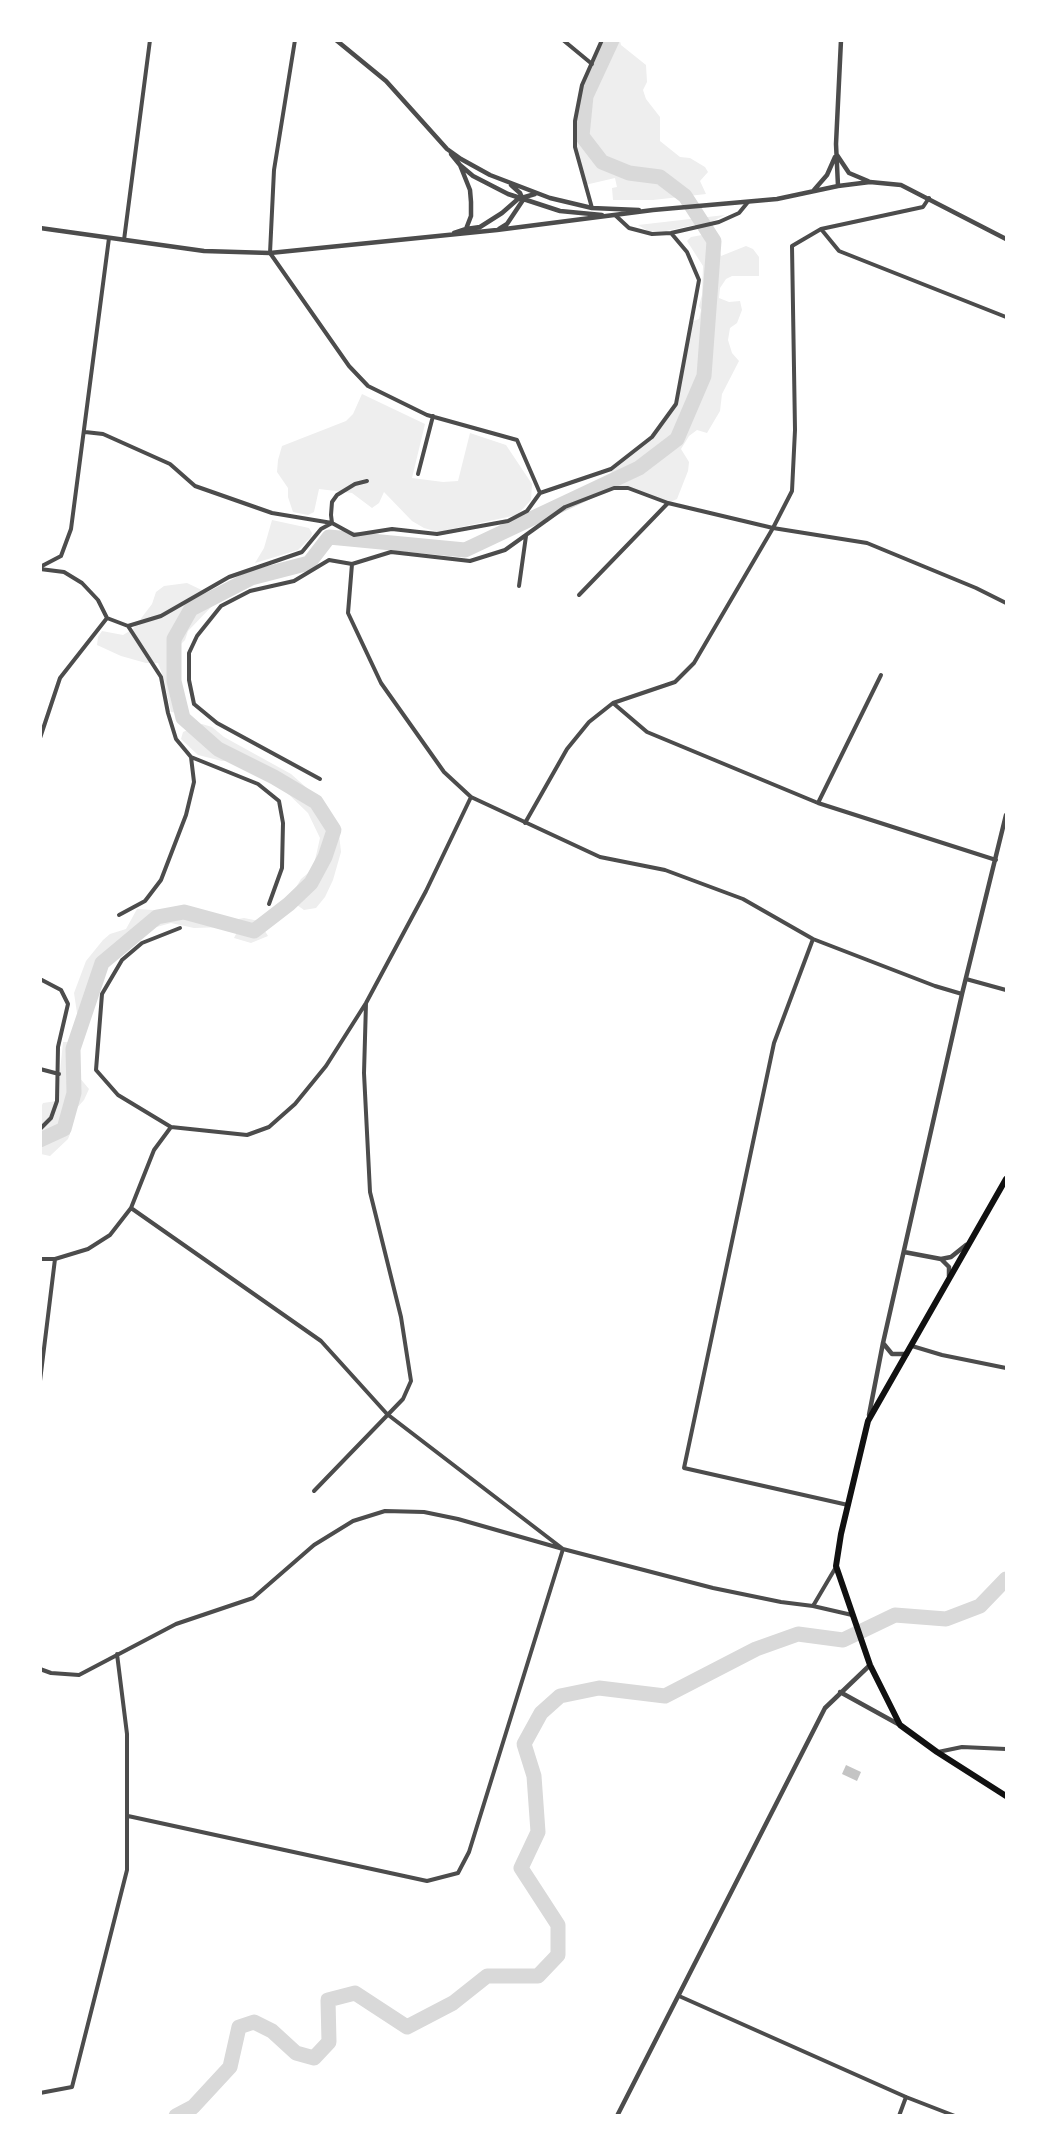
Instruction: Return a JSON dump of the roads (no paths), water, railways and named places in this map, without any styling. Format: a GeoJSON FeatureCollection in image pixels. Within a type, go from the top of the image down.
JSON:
{"type":"FeatureCollection","features":[{"type":"Feature","properties":{"kind":"main road"},"geometry":{"type":"LineString","coordinates":[[1006,1179],[868,1421],[836,1566],[870,1665],[900,1725],[937,1752],[1006,1796]]}},
{"type":"Feature","properties":{"kind":"street"},"geometry":{"type":"LineString","coordinates":[[124,240],[150,40]]}},
{"type":"Feature","properties":{"kind":"street"},"geometry":{"type":"LineString","coordinates":[[295,40],[274,170],[270,253],[349,366],[368,386],[433,416],[517,440],[540,493]]}},
{"type":"Feature","properties":{"kind":"street"},"geometry":{"type":"LineString","coordinates":[[336,40],[386,81],[447,149],[488,185],[561,211],[615,215],[629,228],[652,234],[690,230],[719,222],[740,213],[748,201]]}},
{"type":"Feature","properties":{"kind":"street"},"geometry":{"type":"LineString","coordinates":[[563,40],[592,64]]}},
{"type":"Feature","properties":{"kind":"street"},"geometry":{"type":"LineString","coordinates":[[592,208],[575,147],[575,121],[582,85],[602,40]]}},
{"type":"Feature","properties":{"kind":"street"},"geometry":{"type":"LineString","coordinates":[[838,186],[836,155],[841,40]]}},
{"type":"Feature","properties":{"kind":"street"},"geometry":{"type":"LineString","coordinates":[[836,155],[849,173],[870,182]]}},
{"type":"Feature","properties":{"kind":"street"},"geometry":{"type":"LineString","coordinates":[[813,191],[827,176],[836,155]]}},
{"type":"Feature","properties":{"kind":"street"},"geometry":{"type":"LineString","coordinates":[[460,162],[540,195],[592,208],[653,210]]}},
{"type":"Feature","properties":{"kind":"street"},"geometry":{"type":"LineString","coordinates":[[460,162],[470,190],[471,216],[466,229]]}},
{"type":"Feature","properties":{"kind":"street"},"geometry":{"type":"LineString","coordinates":[[496,230],[507,224],[522,204],[522,198],[514,187],[503,180]]}},
{"type":"Feature","properties":{"kind":"street"},"geometry":{"type":"LineString","coordinates":[[40,228],[204,251],[270,253],[496,230],[653,210],[777,199],[838,186],[870,182],[901,185],[1006,239]]}},
{"type":"Feature","properties":{"kind":"street"},"geometry":{"type":"LineString","coordinates":[[442,236],[480,226],[522,198],[540,195]]}},
{"type":"Feature","properties":{"kind":"street"},"geometry":{"type":"LineString","coordinates":[[525,824],[567,749],[589,722],[613,703],[675,682],[694,663],[773,528],[792,491],[795,430],[792,246],[821,229],[923,207],[929,198]]}},
{"type":"Feature","properties":{"kind":"street"},"geometry":{"type":"LineString","coordinates":[[821,229],[839,251],[1006,317]]}},
{"type":"Feature","properties":{"kind":"street"},"geometry":{"type":"LineString","coordinates":[[85,432],[103,434],[170,465],[195,486],[272,513],[333,523],[354,535],[392,528],[437,534],[450,533],[508,521],[527,511],[540,493],[611,469],[652,437],[676,404],[699,280],[687,252],[671,233]]}},
{"type":"Feature","properties":{"kind":"street"},"geometry":{"type":"LineString","coordinates":[[40,568],[61,556],[71,529],[109,238]]}},
{"type":"Feature","properties":{"kind":"street"},"geometry":{"type":"LineString","coordinates":[[418,474],[433,416]]}},
{"type":"Feature","properties":{"kind":"street"},"geometry":{"type":"LineString","coordinates":[[333,523],[332,502],[337,495],[355,484],[367,481]]}},
{"type":"Feature","properties":{"kind":"street"},"geometry":{"type":"LineString","coordinates":[[320,779],[217,723],[194,704],[189,680],[189,653],[197,636],[222,606],[250,591],[294,581],[329,560],[352,564],[391,552],[470,561],[505,550],[565,507],[614,488],[628,488],[668,503],[773,528],[867,543],[976,588],[1006,603]]}},
{"type":"Feature","properties":{"kind":"street"},"geometry":{"type":"LineString","coordinates":[[579,595],[668,503]]}},
{"type":"Feature","properties":{"kind":"street"},"geometry":{"type":"LineString","coordinates":[[128,626],[161,616],[229,577],[302,552],[321,529],[333,523]]}},
{"type":"Feature","properties":{"kind":"street"},"geometry":{"type":"LineString","coordinates":[[519,586],[526,535]]}},
{"type":"Feature","properties":{"kind":"street"},"geometry":{"type":"LineString","coordinates":[[352,564],[348,614],[381,683],[444,772],[471,797],[600,857],[665,870],[743,899],[813,939],[935,986],[962,994]]}},
{"type":"Feature","properties":{"kind":"street"},"geometry":{"type":"LineString","coordinates":[[40,568],[64,572],[82,583],[98,600],[107,618],[128,626],[161,677],[176,739],[191,757],[258,784],[279,801],[283,823],[282,868],[270,904]]}},
{"type":"Feature","properties":{"kind":"street"},"geometry":{"type":"LineString","coordinates":[[40,738],[60,678],[107,618]]}},
{"type":"Feature","properties":{"kind":"street"},"geometry":{"type":"LineString","coordinates":[[818,803],[881,675]]}},
{"type":"Feature","properties":{"kind":"street"},"geometry":{"type":"LineString","coordinates":[[613,703],[647,732],[818,803],[996,860]]}},
{"type":"Feature","properties":{"kind":"street"},"geometry":{"type":"LineString","coordinates":[[119,915],[145,901],[161,880],[186,815],[194,782],[191,757]]}},
{"type":"Feature","properties":{"kind":"street"},"geometry":{"type":"LineString","coordinates":[[180,928],[142,943],[122,960],[102,994],[96,1070],[118,1095],[171,1127],[247,1135],[269,1127],[295,1104],[326,1066],[366,1003],[426,891],[471,797]]}},
{"type":"Feature","properties":{"kind":"street"},"geometry":{"type":"LineString","coordinates":[[868,1421],[883,1343],[962,994],[1006,815]]}},
{"type":"Feature","properties":{"kind":"street"},"geometry":{"type":"LineString","coordinates":[[813,939],[774,1043],[684,1468],[849,1505]]}},
{"type":"Feature","properties":{"kind":"street"},"geometry":{"type":"LineString","coordinates":[[40,979],[61,990],[68,1004],[58,1047],[57,1101],[51,1118],[40,1129]]}},
{"type":"Feature","properties":{"kind":"street"},"geometry":{"type":"LineString","coordinates":[[966,979],[1006,990]]}},
{"type":"Feature","properties":{"kind":"street"},"geometry":{"type":"LineString","coordinates":[[314,1491],[403,1399],[411,1381],[401,1317],[370,1192],[364,1073],[366,1003]]}},
{"type":"Feature","properties":{"kind":"street"},"geometry":{"type":"LineString","coordinates":[[40,1069],[59,1074]]}},
{"type":"Feature","properties":{"kind":"street"},"geometry":{"type":"LineString","coordinates":[[40,1259],[55,1259],[88,1250],[110,1235],[130,1208],[154,1150],[171,1127]]}},
{"type":"Feature","properties":{"kind":"street"},"geometry":{"type":"LineString","coordinates":[[130,1208],[321,1341],[387,1414],[563,1550]]}},
{"type":"Feature","properties":{"kind":"street"},"geometry":{"type":"LineString","coordinates":[[904,1252],[941,1259],[951,1257],[973,1238]]}},
{"type":"Feature","properties":{"kind":"street"},"geometry":{"type":"LineString","coordinates":[[40,1381],[55,1259]]}},
{"type":"Feature","properties":{"kind":"street"},"geometry":{"type":"LineString","coordinates":[[941,1259],[949,1267],[950,1273],[945,1289]]}},
{"type":"Feature","properties":{"kind":"street"},"geometry":{"type":"LineString","coordinates":[[883,1343],[892,1354],[907,1354]]}},
{"type":"Feature","properties":{"kind":"street"},"geometry":{"type":"LineString","coordinates":[[912,1346],[942,1355],[1006,1368]]}},
{"type":"Feature","properties":{"kind":"street"},"geometry":{"type":"LineString","coordinates":[[40,1669],[51,1673],[79,1675],[176,1624],[253,1598],[314,1545],[353,1521],[385,1510],[424,1512],[458,1519],[563,1550],[713,1588],[853,1615]]}},
{"type":"Feature","properties":{"kind":"street"},"geometry":{"type":"LineString","coordinates":[[128,1816],[427,1881],[458,1873],[469,1852],[563,1550]]}},
{"type":"Feature","properties":{"kind":"street"},"geometry":{"type":"LineString","coordinates":[[813,1606],[836,1566]]}},
{"type":"Feature","properties":{"kind":"street"},"geometry":{"type":"LineString","coordinates":[[40,2093],[72,2087],[127,1870],[127,1734],[117,1654]]}},
{"type":"Feature","properties":{"kind":"street"},"geometry":{"type":"LineString","coordinates":[[617,2115],[802,1749],[825,1708],[870,1665]]}},
{"type":"Feature","properties":{"kind":"street"},"geometry":{"type":"LineString","coordinates":[[840,1692],[900,1725]]}},
{"type":"Feature","properties":{"kind":"street"},"geometry":{"type":"LineString","coordinates":[[937,1752],[962,1747],[1006,1749]]}},
{"type":"Feature","properties":{"kind":"street"},"geometry":{"type":"LineString","coordinates":[[679,1996],[906,2097],[955,2115]]}},
{"type":"Feature","properties":{"kind":"street"},"geometry":{"type":"LineString","coordinates":[[898,2115],[906,2097]]}},
{"type":"Feature","properties":{"kind":"waterway"},"geometry":{"type":"LineString","coordinates":[[40,1140],[64,1129],[74,1093],[73,1049],[102,963],[157,917],[184,912],[254,931],[289,904],[311,883],[325,857],[334,830],[316,802],[274,777],[218,749],[183,718],[174,681],[174,639],[191,609],[251,578],[309,563],[329,537],[465,550],[639,468],[677,439],[704,376],[714,241],[685,196],[660,177],[629,173],[602,162],[582,136],[586,96],[612,40]]}},
{"type":"Feature","properties":{"kind":"waterway"},"geometry":{"type":"LineString","coordinates":[[176,2116],[193,2107],[230,2067],[239,2027],[254,2022],[272,2031],[296,2053],[314,2058],[329,2042],[328,2000],[355,1993],[407,2027],[453,2003],[487,1976],[538,1976],[558,1955],[558,1925],[521,1868],[538,1832],[534,1776],[524,1744],[541,1713],[560,1696],[599,1688],[665,1696],[756,1649],[798,1634],[843,1640],[895,1615],[946,1619],[980,1606],[1006,1579]]}}]}
